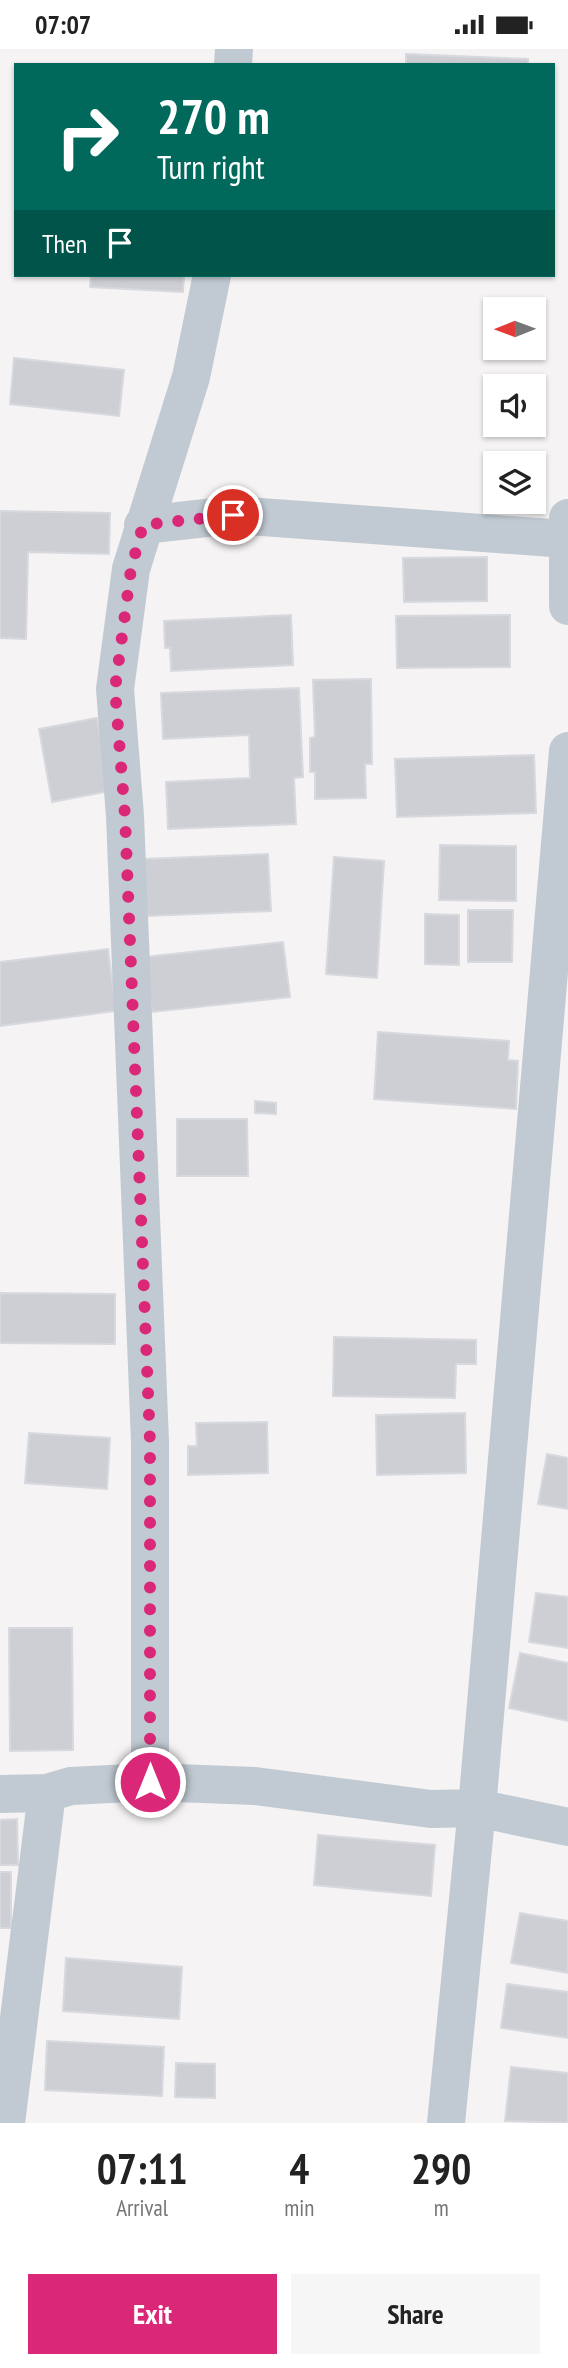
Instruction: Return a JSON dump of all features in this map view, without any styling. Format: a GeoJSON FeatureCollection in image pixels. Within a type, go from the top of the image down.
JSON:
{"type":"FeatureCollection","features":[{"type":"Feature","properties":{"kind":"street"},"geometry":{"type":"LineString","coordinates":[[150,1782],[150,1442],[125,816],[115,689],[131,569],[191,377],[212,277]]}},
{"type":"Feature","properties":{"kind":"street"},"geometry":{"type":"LineString","coordinates":[[143,525],[233,515],[316,523],[567,529],[568,606]]}},
{"type":"Feature","properties":{"kind":"street"},"geometry":{"type":"LineString","coordinates":[[446,2123],[477,1808],[553,1106],[568,751]]}},
{"type":"Feature","properties":{"kind":"street"},"geometry":{"type":"LineString","coordinates":[[0,1794],[47,1793],[71,1786],[150,1782],[256,1786],[431,1809],[477,1808],[568,1827]]}},
{"type":"Feature","properties":{"kind":"street"},"geometry":{"type":"LineString","coordinates":[[6,2123],[47,1793]]}},
{"type":"Feature","properties":{"kind":"building"},"geometry":{"type":"Polygon","coordinates":[[[406,54],[528,59],[528,63],[406,63],[406,54]]]}},
{"type":"Feature","properties":{"kind":"building"},"geometry":{"type":"Polygon","coordinates":[[[91,277],[184,277],[183,292],[90,287],[91,277]]]}},
{"type":"Feature","properties":{"kind":"building"},"geometry":{"type":"Polygon","coordinates":[[[14,358],[124,370],[119,416],[10,404],[14,358]]]}},
{"type":"Feature","properties":{"kind":"building"},"geometry":{"type":"Polygon","coordinates":[[[0,511],[110,513],[109,554],[28,552],[26,639],[0,638],[0,511]]]}},
{"type":"Feature","properties":{"kind":"building"},"geometry":{"type":"Polygon","coordinates":[[[487,557],[487,601],[404,602],[403,558],[487,557]]]}},
{"type":"Feature","properties":{"kind":"building"},"geometry":{"type":"Polygon","coordinates":[[[291,615],[293,665],[171,671],[170,648],[165,648],[164,621],[291,615]]]}},
{"type":"Feature","properties":{"kind":"building"},"geometry":{"type":"Polygon","coordinates":[[[510,615],[510,667],[397,668],[396,616],[510,615]]]}},
{"type":"Feature","properties":{"kind":"building"},"geometry":{"type":"Polygon","coordinates":[[[371,679],[372,764],[365,764],[366,798],[315,799],[315,772],[310,772],[310,738],[315,737],[313,680],[371,679]]]}},
{"type":"Feature","properties":{"kind":"building"},"geometry":{"type":"Polygon","coordinates":[[[299,688],[303,777],[294,778],[296,824],[168,829],[166,782],[250,778],[249,735],[163,739],[161,693],[299,688]]]}},
{"type":"Feature","properties":{"kind":"building"},"geometry":{"type":"Polygon","coordinates":[[[97,718],[110,791],[52,802],[39,729],[97,718]]]}},
{"type":"Feature","properties":{"kind":"building"},"geometry":{"type":"Polygon","coordinates":[[[534,755],[536,813],[397,817],[395,759],[534,755]]]}},
{"type":"Feature","properties":{"kind":"building"},"geometry":{"type":"Polygon","coordinates":[[[440,845],[516,846],[516,901],[439,900],[440,845]]]}},
{"type":"Feature","properties":{"kind":"building"},"geometry":{"type":"Polygon","coordinates":[[[268,854],[271,911],[147,916],[144,859],[268,854]]]}},
{"type":"Feature","properties":{"kind":"building"},"geometry":{"type":"Polygon","coordinates":[[[334,857],[384,861],[377,978],[326,974],[334,857]]]}},
{"type":"Feature","properties":{"kind":"building"},"geometry":{"type":"Polygon","coordinates":[[[468,910],[513,910],[512,962],[468,962],[468,910]]]}},
{"type":"Feature","properties":{"kind":"building"},"geometry":{"type":"Polygon","coordinates":[[[425,914],[459,915],[459,965],[425,964],[425,914]]]}},
{"type":"Feature","properties":{"kind":"building"},"geometry":{"type":"Polygon","coordinates":[[[283,942],[290,997],[152,1012],[145,957],[283,942]]]}},
{"type":"Feature","properties":{"kind":"building"},"geometry":{"type":"Polygon","coordinates":[[[108,949],[116,1011],[0,1026],[0,962],[108,949]]]}},
{"type":"Feature","properties":{"kind":"building"},"geometry":{"type":"Polygon","coordinates":[[[378,1032],[509,1041],[508,1060],[518,1061],[516,1109],[374,1099],[378,1032]]]}},
{"type":"Feature","properties":{"kind":"building"},"geometry":{"type":"Polygon","coordinates":[[[255,1101],[276,1103],[276,1114],[255,1113],[255,1101]]]}},
{"type":"Feature","properties":{"kind":"building"},"geometry":{"type":"Polygon","coordinates":[[[177,1119],[247,1119],[248,1176],[177,1176],[177,1119]]]}},
{"type":"Feature","properties":{"kind":"building"},"geometry":{"type":"Polygon","coordinates":[[[0,1293],[115,1294],[115,1344],[0,1343],[0,1293]]]}},
{"type":"Feature","properties":{"kind":"building"},"geometry":{"type":"Polygon","coordinates":[[[334,1337],[476,1340],[476,1364],[456,1364],[455,1398],[333,1396],[334,1337]]]}},
{"type":"Feature","properties":{"kind":"building"},"geometry":{"type":"Polygon","coordinates":[[[465,1413],[466,1473],[377,1475],[376,1415],[465,1413]]]}},
{"type":"Feature","properties":{"kind":"building"},"geometry":{"type":"Polygon","coordinates":[[[267,1422],[268,1473],[188,1475],[188,1446],[197,1446],[196,1423],[267,1422]]]}},
{"type":"Feature","properties":{"kind":"building"},"geometry":{"type":"Polygon","coordinates":[[[29,1433],[110,1438],[107,1489],[25,1483],[29,1433]]]}},
{"type":"Feature","properties":{"kind":"building"},"geometry":{"type":"Polygon","coordinates":[[[547,1454],[568,1458],[568,1509],[538,1504],[547,1454]]]}},
{"type":"Feature","properties":{"kind":"building"},"geometry":{"type":"Polygon","coordinates":[[[536,1593],[568,1597],[568,1648],[529,1642],[536,1593]]]}},
{"type":"Feature","properties":{"kind":"building"},"geometry":{"type":"Polygon","coordinates":[[[9,1628],[72,1628],[73,1750],[10,1751],[9,1628]]]}},
{"type":"Feature","properties":{"kind":"building"},"geometry":{"type":"Polygon","coordinates":[[[520,1653],[568,1663],[568,1721],[509,1708],[520,1653]]]}},
{"type":"Feature","properties":{"kind":"building"},"geometry":{"type":"Polygon","coordinates":[[[17,1819],[18,1865],[0,1865],[0,1820],[17,1819]]]}},
{"type":"Feature","properties":{"kind":"building"},"geometry":{"type":"Polygon","coordinates":[[[318,1835],[435,1845],[431,1896],[314,1885],[318,1835]]]}},
{"type":"Feature","properties":{"kind":"building"},"geometry":{"type":"Polygon","coordinates":[[[0,1872],[11,1872],[11,1928],[0,1928],[0,1872]]]}},
{"type":"Feature","properties":{"kind":"building"},"geometry":{"type":"Polygon","coordinates":[[[520,1913],[568,1921],[568,1973],[511,1963],[520,1913]]]}},
{"type":"Feature","properties":{"kind":"building"},"geometry":{"type":"Polygon","coordinates":[[[66,1958],[182,1967],[179,2019],[63,2011],[66,1958]]]}},
{"type":"Feature","properties":{"kind":"building"},"geometry":{"type":"Polygon","coordinates":[[[507,1984],[568,1992],[568,2038],[501,2028],[507,1984]]]}},
{"type":"Feature","properties":{"kind":"building"},"geometry":{"type":"Polygon","coordinates":[[[47,2041],[164,2047],[162,2096],[45,2090],[47,2041]]]}},
{"type":"Feature","properties":{"kind":"building"},"geometry":{"type":"Polygon","coordinates":[[[176,2063],[215,2064],[215,2098],[175,2097],[176,2063]]]}},
{"type":"Feature","properties":{"kind":"building"},"geometry":{"type":"Polygon","coordinates":[[[511,2067],[568,2073],[568,2123],[505,2121],[511,2067]]]}},
{"type":"Feature","properties":{"kind":"route"},"geometry":{"type":"LineString","coordinates":[[150,1782],[150,1442],[135,1130],[125,816],[117,746],[115,689],[131,569],[143,525],[233,515]]}}]}
